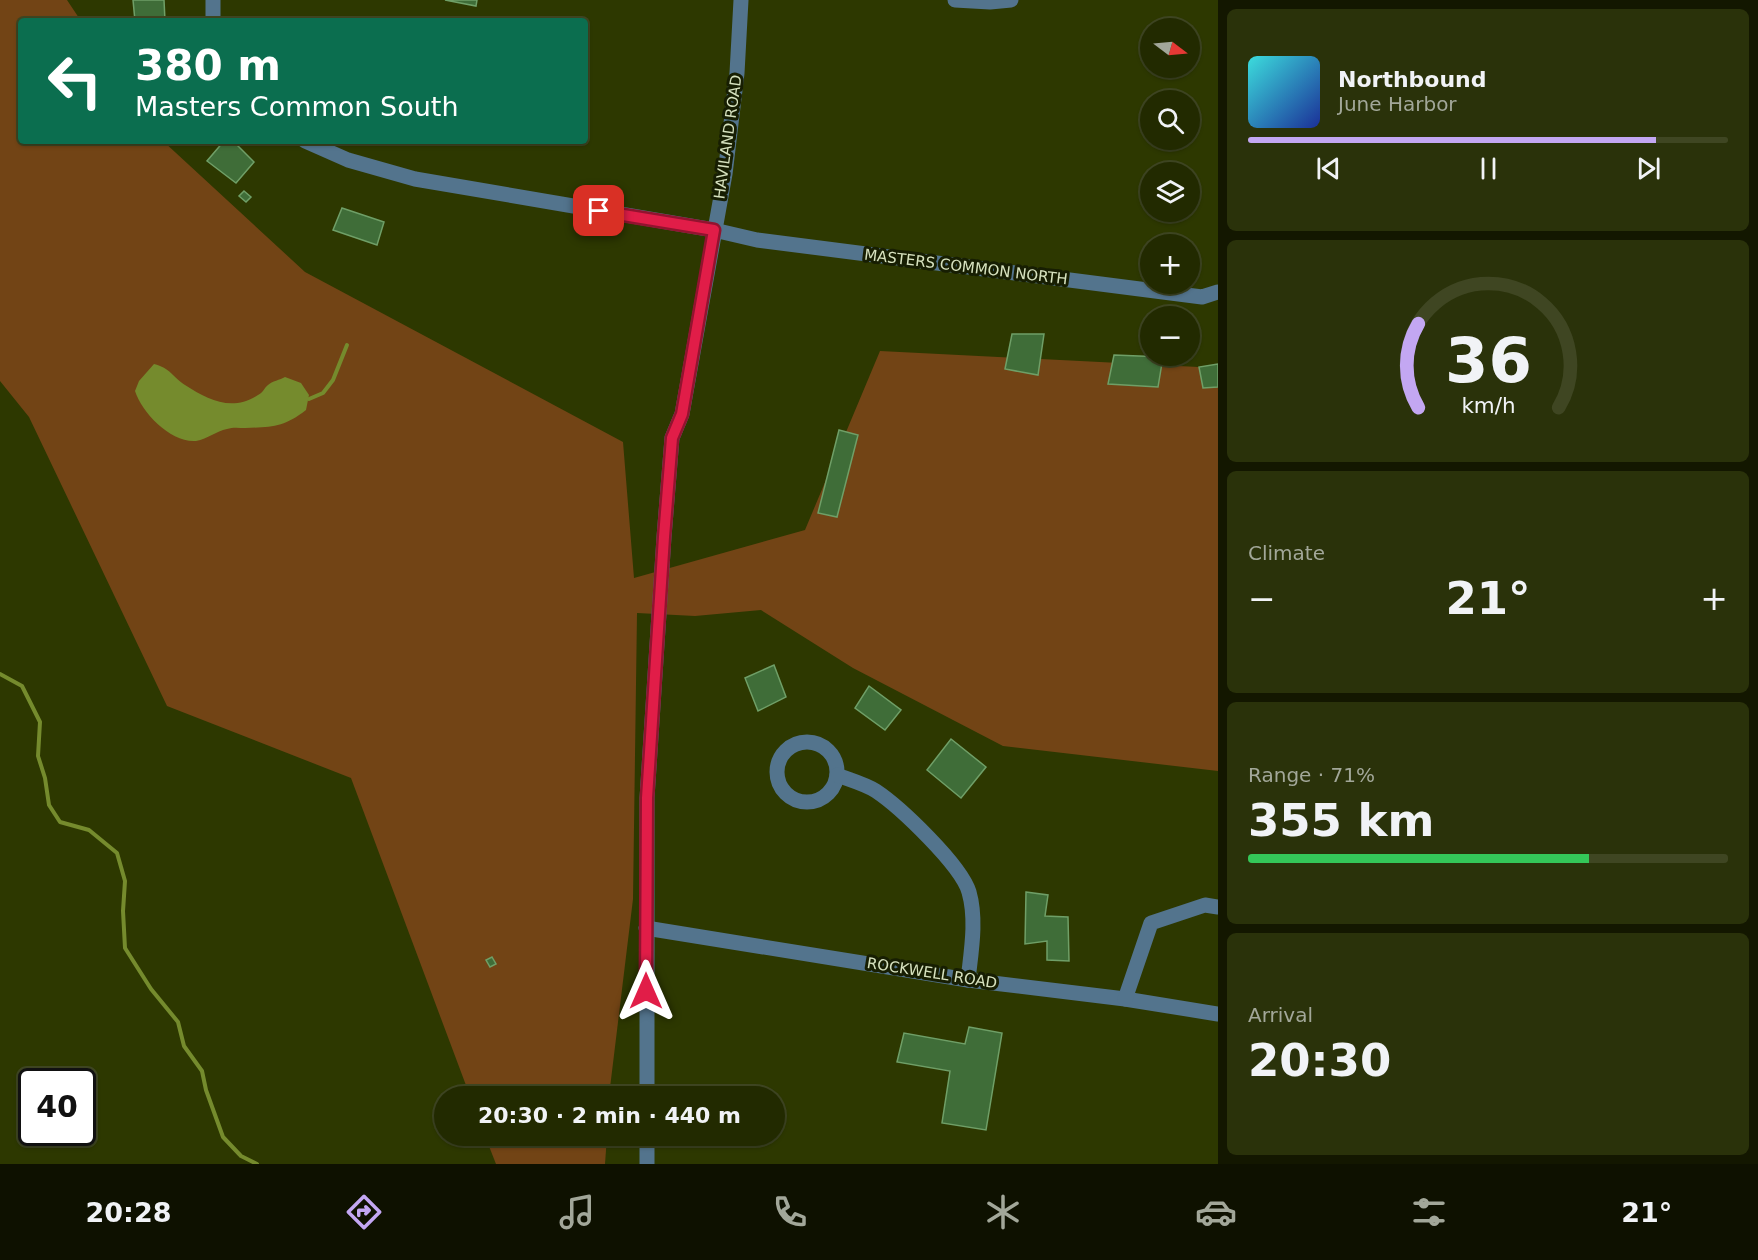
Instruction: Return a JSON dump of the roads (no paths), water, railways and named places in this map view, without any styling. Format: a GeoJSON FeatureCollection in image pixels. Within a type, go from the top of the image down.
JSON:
{"type":"FeatureCollection","features":[{"type":"Feature","properties":{"kind":"street"},"geometry":{"type":"LineString","coordinates":[[213,0],[213,18]]}},
{"type":"Feature","properties":{"kind":"street","name":"HAVILAND ROAD"},"geometry":{"type":"LineString","coordinates":[[647,1086],[647,798],[672,438],[682,414],[725,174],[737,73],[741,0]]}},
{"type":"Feature","properties":{"kind":"street"},"geometry":{"type":"LineString","coordinates":[[955,0],[990,2],[1011,0]]}},
{"type":"Feature","properties":{"kind":"street","name":"MASTERS COMMON NORTH"},"geometry":{"type":"LineString","coordinates":[[312,144],[348,160],[415,180],[714,230],[757,240],[1202,297],[1218,292]]}},
{"type":"Feature","properties":{"kind":"street"},"geometry":{"type":"LineString","coordinates":[[807,742],[817,743],[826,748],[837,765],[837,775],[835,784],[821,800],[801,803],[784,793],[778,784],[776,774],[777,764],[782,755],[797,743],[807,742]]}},
{"type":"Feature","properties":{"kind":"street"},"geometry":{"type":"LineString","coordinates":[[837,775],[875,790],[914,822],[962,875],[969,892],[974,923],[969,980]]}},
{"type":"Feature","properties":{"kind":"street"},"geometry":{"type":"LineString","coordinates":[[1125,999],[1151,923],[1205,906],[1218,907]]}},
{"type":"Feature","properties":{"kind":"street","name":"ROCKWELL ROAD"},"geometry":{"type":"LineString","coordinates":[[646,928],[969,980],[1125,999],[1218,1014]]}},
{"type":"Feature","properties":{"kind":"street"},"geometry":{"type":"LineString","coordinates":[[647,1146],[647,1164]]}},
{"type":"Feature","properties":{"kind":"waterway"},"geometry":{"type":"LineString","coordinates":[[309,399],[323,393],[333,380],[347,345]]}},
{"type":"Feature","properties":{"kind":"waterway"},"geometry":{"type":"LineString","coordinates":[[0,674],[22,686],[40,722],[38,756],[45,778],[49,805],[60,822],[89,830],[117,853],[125,881],[123,911],[125,948],[151,989],[178,1022],[184,1046],[202,1071],[206,1090],[223,1137],[241,1156],[257,1164]]}}]}
